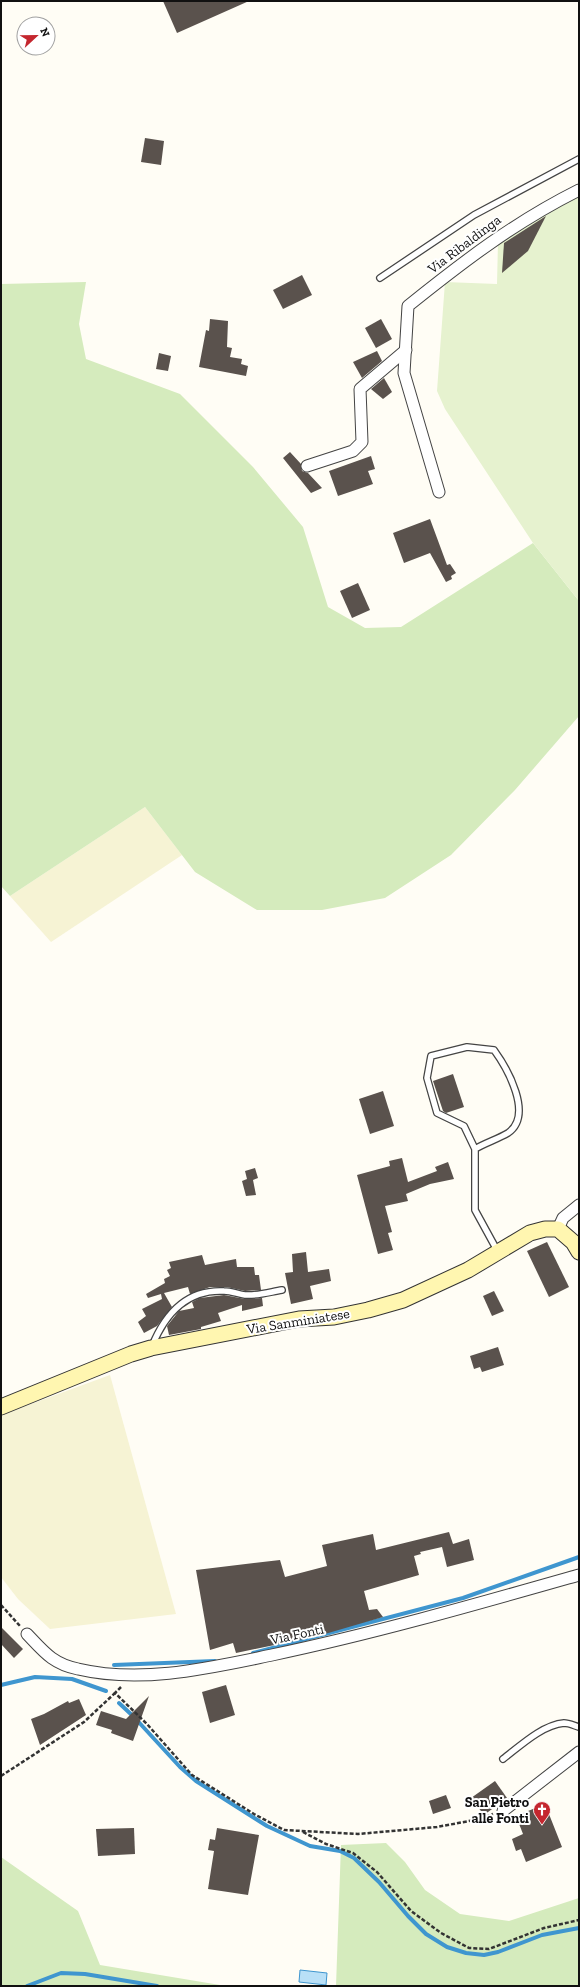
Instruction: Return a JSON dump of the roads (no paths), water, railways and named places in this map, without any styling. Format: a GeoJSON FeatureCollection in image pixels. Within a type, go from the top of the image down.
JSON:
{"type":"FeatureCollection","features":[{"type":"Feature","properties":{"kind":"main road","name":"Via Sanminiatese"},"geometry":{"type":"LineString","coordinates":[[1,1407],[131,1354],[151,1348],[299,1319],[334,1316],[368,1310],[403,1300],[461,1274],[530,1233],[545,1228],[558,1229]]}},
{"type":"Feature","properties":{"kind":"main road"},"geometry":{"type":"LineString","coordinates":[[558,1229],[573,1242],[579,1252]]}},
{"type":"Feature","properties":{"kind":"street","name":"Via Ribaldinga"},"geometry":{"type":"LineString","coordinates":[[439,492],[404,373],[408,306],[472,255],[503,233],[548,205],[579,190]]}},
{"type":"Feature","properties":{"kind":"street"},"geometry":{"type":"LineString","coordinates":[[307,466],[353,450],[362,442],[360,389],[406,350]]}},
{"type":"Feature","properties":{"kind":"street"},"geometry":{"type":"LineString","coordinates":[[558,1229],[563,1218],[579,1205]]}},
{"type":"Feature","properties":{"kind":"street","name":"Via Fonti"},"geometry":{"type":"LineString","coordinates":[[27,1634],[49,1658],[77,1669],[134,1676],[213,1667],[345,1640],[579,1575]]}},
{"type":"Feature","properties":{"kind":"street"},"geometry":{"type":"LineString","coordinates":[[503,1811],[579,1752]]}},
{"type":"Feature","properties":{"kind":"lane"},"geometry":{"type":"LineString","coordinates":[[380,278],[474,215],[579,159]]}},
{"type":"Feature","properties":{"kind":"lane"},"geometry":{"type":"LineString","coordinates":[[475,1149],[509,1132],[518,1117],[516,1090],[506,1066],[494,1050],[466,1047],[431,1056],[427,1078],[437,1113],[464,1126],[475,1149],[475,1210],[498,1252]]}},
{"type":"Feature","properties":{"kind":"lane"},"geometry":{"type":"LineString","coordinates":[[151,1348],[161,1325],[174,1308],[188,1299],[211,1292],[224,1291],[246,1295],[282,1290]]}},
{"type":"Feature","properties":{"kind":"lane"},"geometry":{"type":"LineString","coordinates":[[503,1759],[526,1741],[550,1726],[566,1723],[579,1728]]}},
{"type":"Feature","properties":{"kind":"water"},"geometry":{"type":"Polygon","coordinates":[[[300,1970],[327,1973],[326,1985],[299,1982],[300,1970]]]}},
{"type":"Feature","properties":{"kind":"waterway"},"geometry":{"type":"LineString","coordinates":[[253,1653],[463,1598],[579,1557]]}},
{"type":"Feature","properties":{"kind":"waterway"},"geometry":{"type":"LineString","coordinates":[[114,1665],[215,1661]]}},
{"type":"Feature","properties":{"kind":"waterway"},"geometry":{"type":"LineString","coordinates":[[1,1685],[35,1677],[72,1679],[106,1691]]}},
{"type":"Feature","properties":{"kind":"waterway"},"geometry":{"type":"LineString","coordinates":[[119,1703],[180,1767],[196,1781],[267,1826],[310,1846],[340,1851],[354,1858],[379,1882],[408,1916],[426,1934],[447,1947],[466,1953],[484,1955],[498,1952],[542,1935],[579,1928]]}},
{"type":"Feature","properties":{"kind":"waterway"},"geometry":{"type":"LineString","coordinates":[[27,1986],[61,1973],[85,1974],[157,1986]]}},
{"type":"Feature","properties":{"kind":"place","name":"San Pietro alle Fonti"},"geometry":{"type":"Point","coordinates":[542,1825]}}]}
